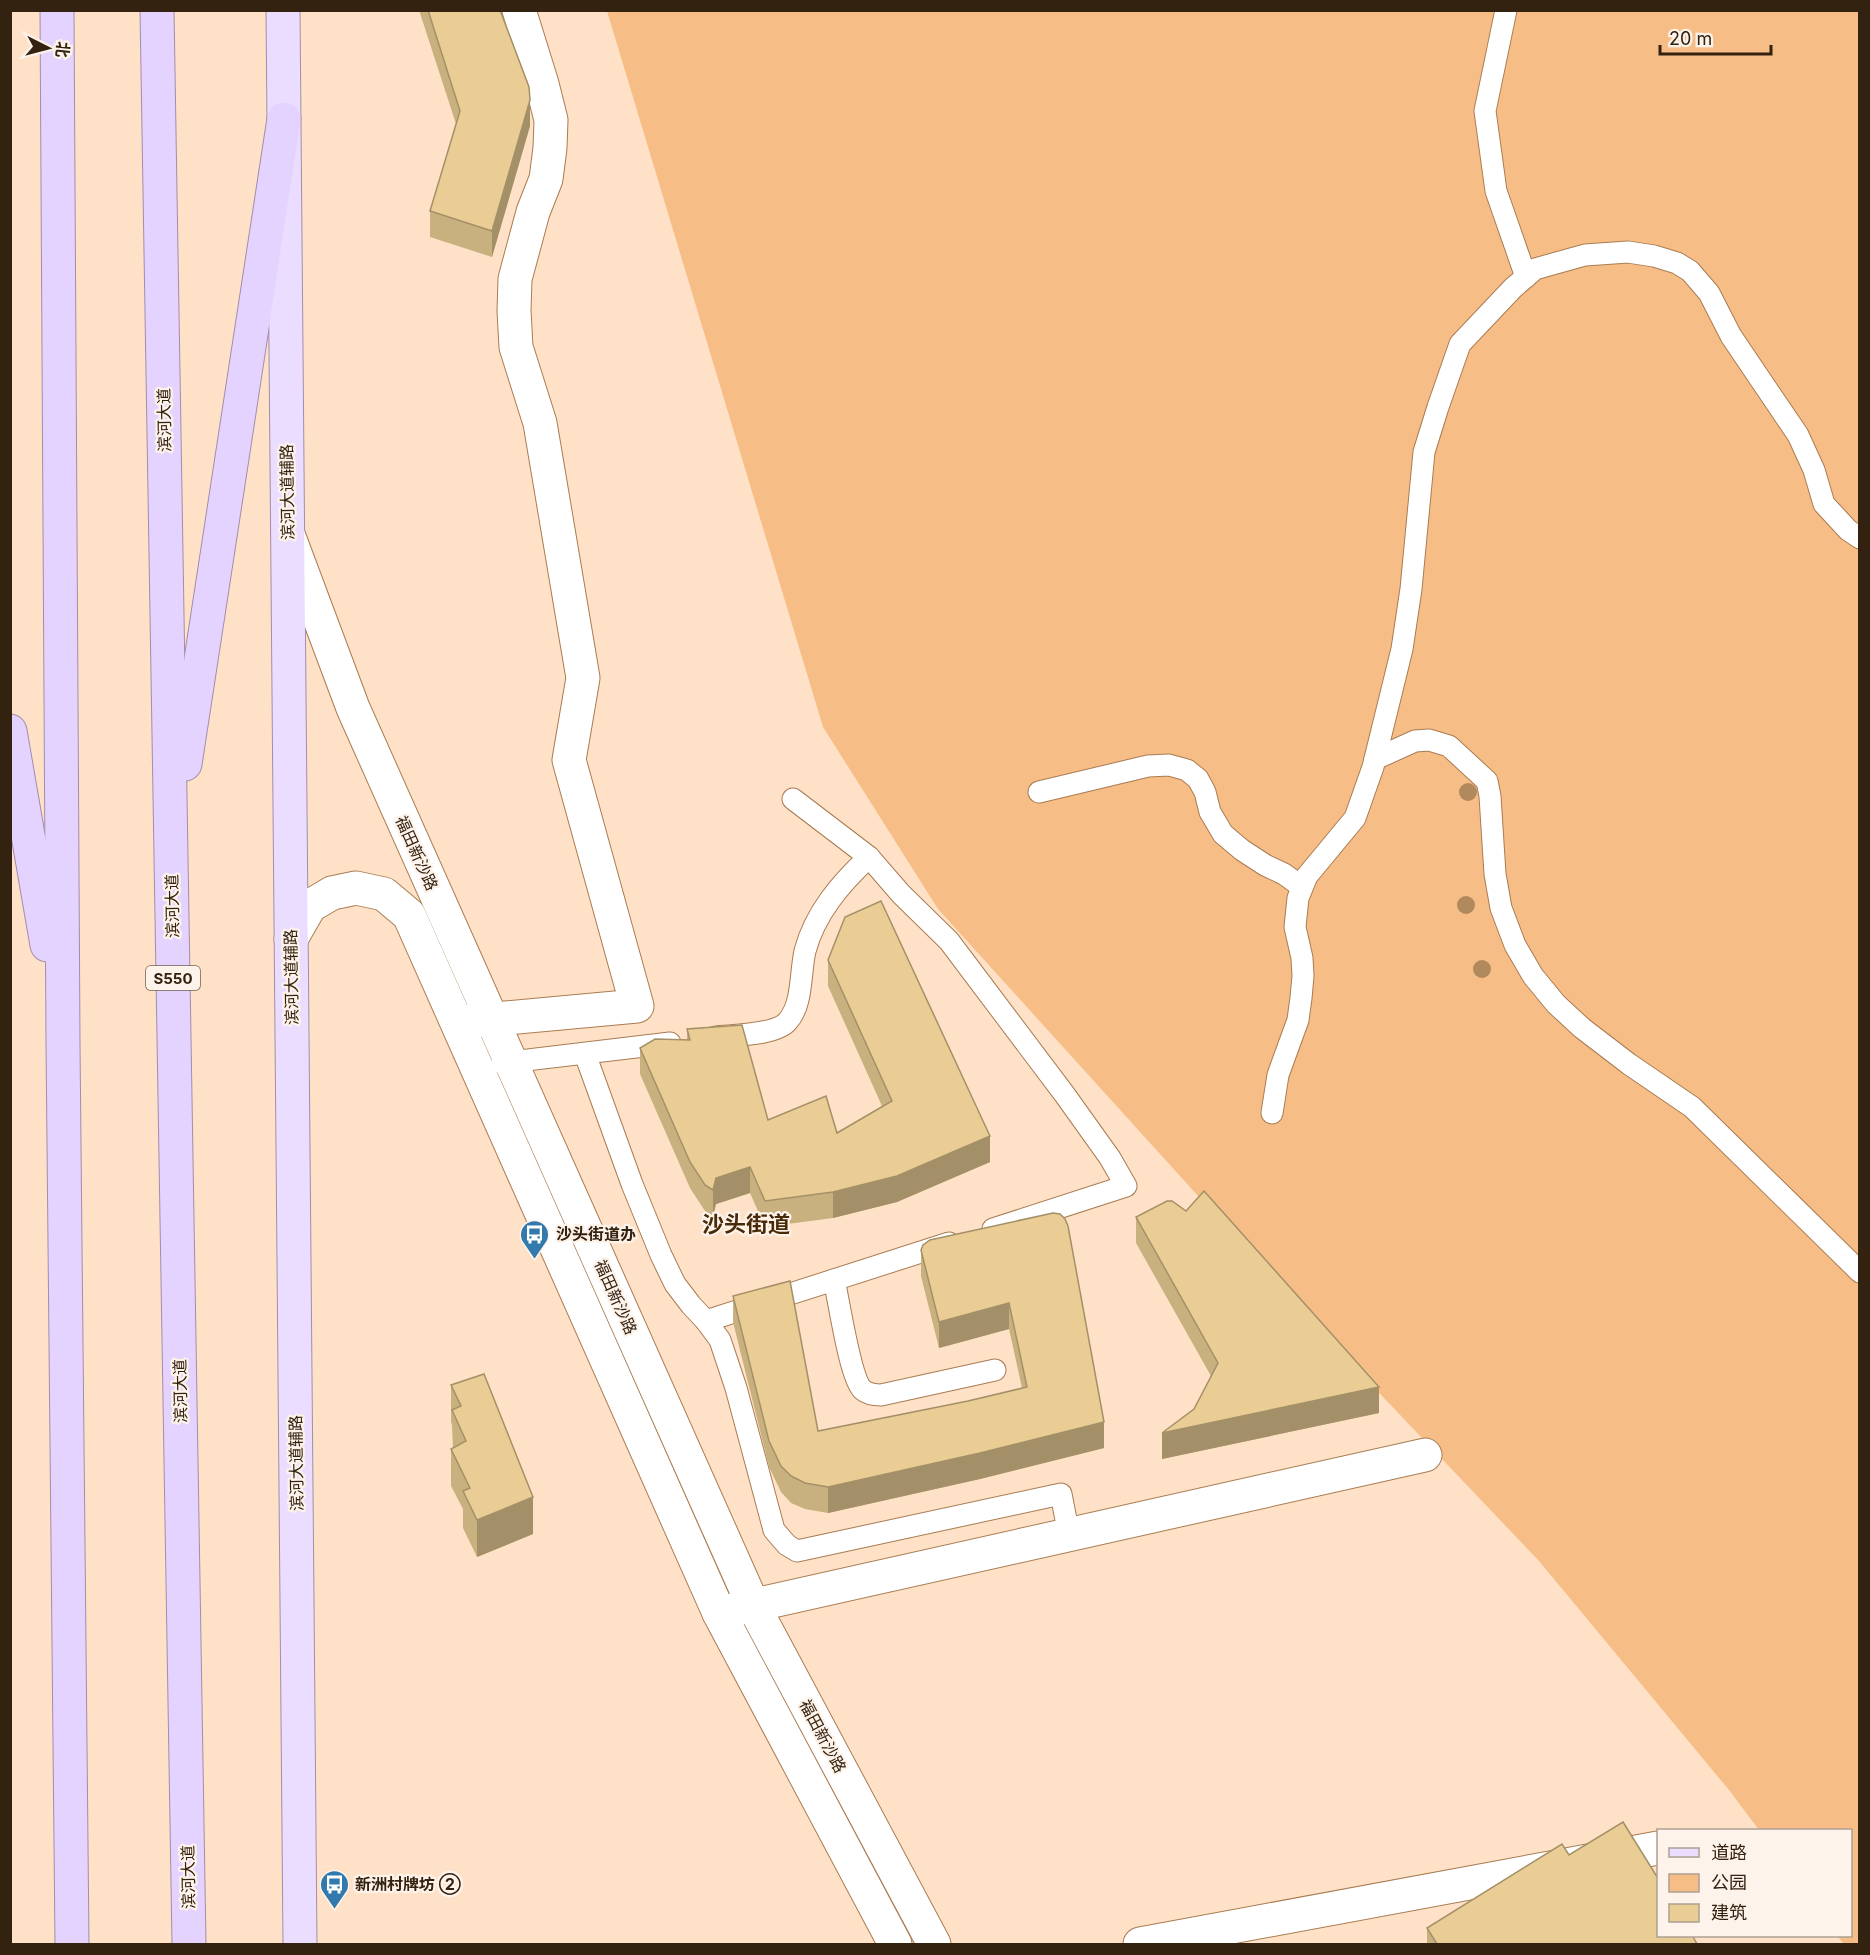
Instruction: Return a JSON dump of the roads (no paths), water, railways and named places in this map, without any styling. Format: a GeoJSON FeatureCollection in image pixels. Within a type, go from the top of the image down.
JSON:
{"type":"FeatureCollection","features":[{"type":"Feature","properties":{"kind":"highway"},"geometry":{"type":"LineString","coordinates":[[57,10],[63,1043],[72,1944]]}},
{"type":"Feature","properties":{"kind":"highway","name":"滨河大道"},"geometry":{"type":"LineString","coordinates":[[157,10],[189,1944]]}},
{"type":"Feature","properties":{"kind":"highway"},"geometry":{"type":"LineString","coordinates":[[171,858],[284,118]]}},
{"type":"Feature","properties":{"kind":"highway"},"geometry":{"type":"LineString","coordinates":[[10,731],[63,1043]]}},
{"type":"Feature","properties":{"kind":"main road","name":"滨河大道辅路"},"geometry":{"type":"LineString","coordinates":[[283,10],[300,1944]]}},
{"type":"Feature","properties":{"kind":"street"},"geometry":{"type":"LineString","coordinates":[[456,1022],[638,1006],[569,760],[583,678],[540,423],[516,347],[515,279],[533,212],[546,179],[550,148],[550,120],[542,84],[519,10]]}},
{"type":"Feature","properties":{"kind":"street","name":"福田新沙路"},"geometry":{"type":"LineString","coordinates":[[288,534],[353,708],[753,1605],[934,1944]]}},
{"type":"Feature","properties":{"kind":"street","name":"福田新沙路"},"geometry":{"type":"LineString","coordinates":[[291,939],[310,906],[332,893],[356,888],[384,894],[409,915],[719,1612],[895,1944]]}},
{"type":"Feature","properties":{"kind":"street"},"geometry":{"type":"LineString","coordinates":[[719,1612],[1425,1455]]}},
{"type":"Feature","properties":{"kind":"street"},"geometry":{"type":"LineString","coordinates":[[1140,1944],[1657,1848]]}},
{"type":"Feature","properties":{"kind":"lane"},"geometry":{"type":"LineString","coordinates":[[1506,10],[1485,111],[1496,191],[1526,277]]}},
{"type":"Feature","properties":{"kind":"lane"},"geometry":{"type":"LineString","coordinates":[[1272,1113],[1278,1075],[1298,1020],[1303,975],[1302,958],[1295,927],[1298,898],[1307,876],[1319,859],[1355,818],[1375,759],[1402,650],[1411,589],[1424,452],[1460,344],[1526,277],[1535,269],[1585,255],[1628,252],[1665,259],[1690,271],[1709,293],[1731,336],[1798,435],[1814,470],[1824,504],[1848,530],[1860,538]]}},
{"type":"Feature","properties":{"kind":"lane"},"geometry":{"type":"LineString","coordinates":[[1375,759],[1415,741],[1429,740],[1449,746],[1487,781],[1500,908],[1515,945],[1533,976],[1556,1004],[1582,1028],[1629,1064],[1692,1107],[1860,1272]]}},
{"type":"Feature","properties":{"kind":"lane"},"geometry":{"type":"LineString","coordinates":[[1039,792],[1148,766],[1169,765],[1187,770],[1198,779],[1205,792],[1210,812],[1223,834],[1242,850],[1302,887]]}},
{"type":"Feature","properties":{"kind":"lane"},"geometry":{"type":"LineString","coordinates":[[706,1321],[1126,1186],[1110,1158],[1065,1095],[949,941],[901,894],[869,857],[793,799]]}},
{"type":"Feature","properties":{"kind":"lane"},"geometry":{"type":"LineString","coordinates":[[474,1064],[511,1063],[770,1031],[786,1023],[795,1007],[806,950],[815,924],[847,877],[869,857]]}},
{"type":"Feature","properties":{"kind":"lane"},"geometry":{"type":"LineString","coordinates":[[585,1054],[632,1184],[661,1255],[675,1284],[720,1340],[736,1388],[774,1530],[787,1545],[797,1551],[1061,1494],[1070,1535]]}},
{"type":"Feature","properties":{"kind":"lane"},"geometry":{"type":"LineString","coordinates":[[834,1280],[854,1374],[862,1389],[873,1395],[881,1395],[994,1370]]}},
{"type":"Feature","properties":{"kind":"place","name":"沙头街道办"},"geometry":{"type":"Point","coordinates":[535,1260]}},
{"type":"Feature","properties":{"kind":"place","name":"新洲村牌坊 ②"},"geometry":{"type":"Point","coordinates":[334,1910]}},
{"type":"Feature","properties":{"kind":"district","name":"沙头街道"},"geometry":{"type":"Point","coordinates":[746,1224]}}]}
